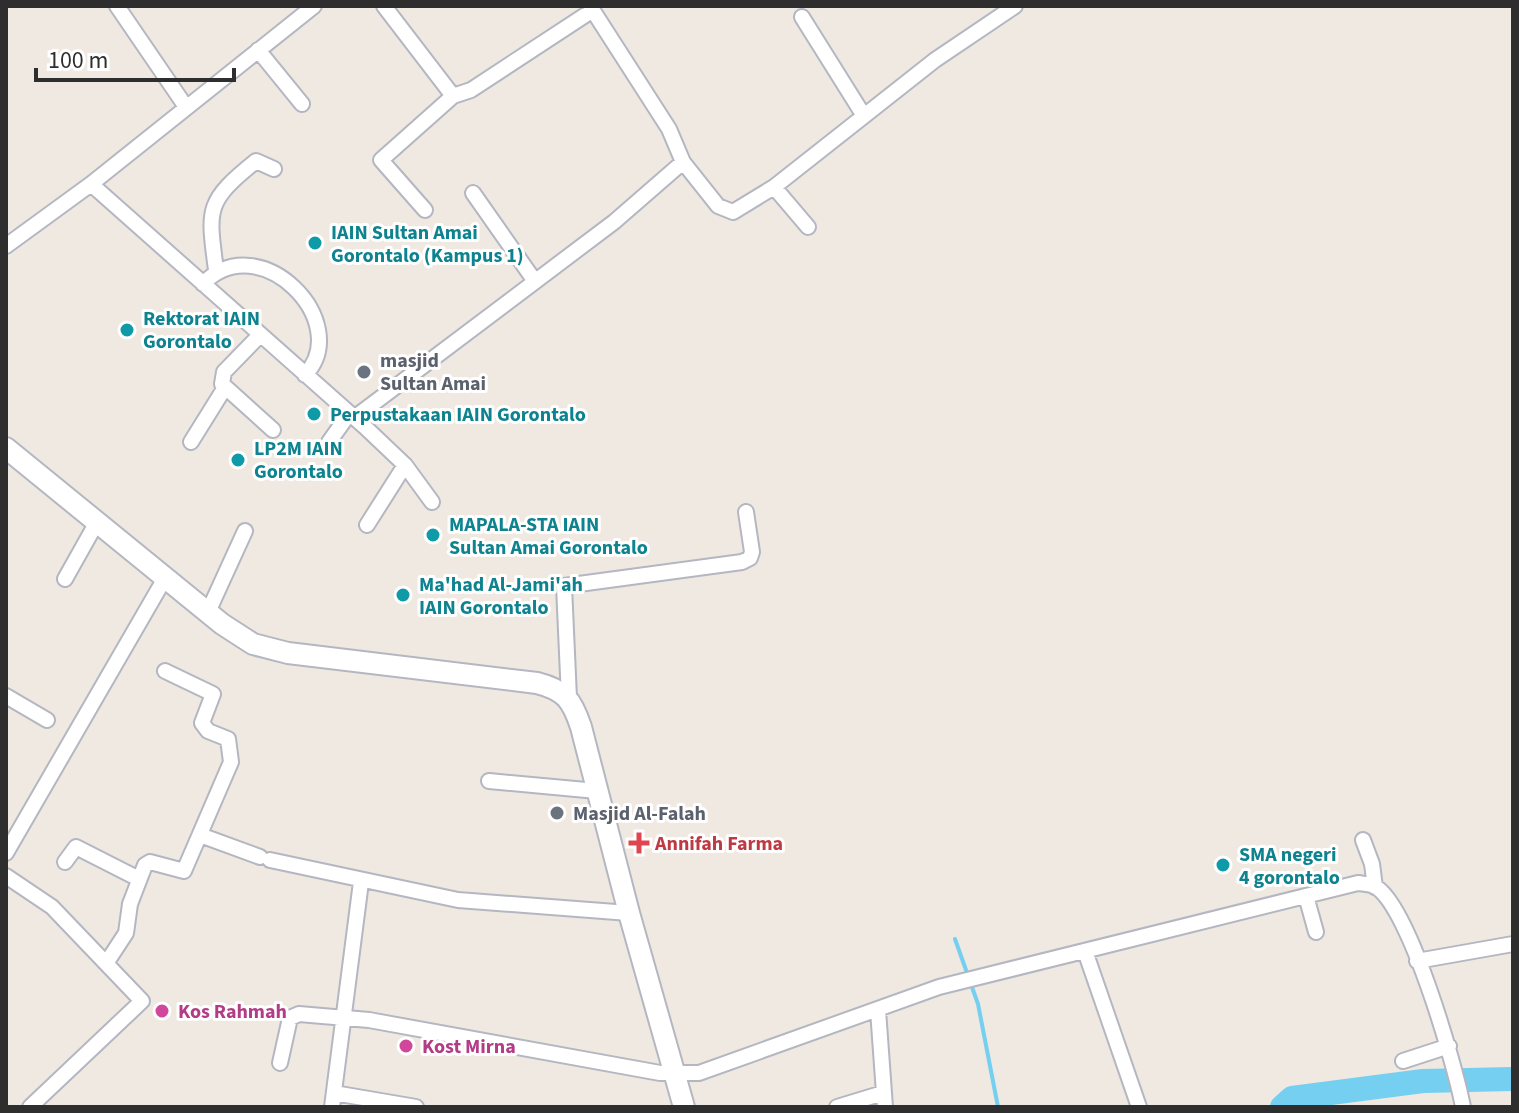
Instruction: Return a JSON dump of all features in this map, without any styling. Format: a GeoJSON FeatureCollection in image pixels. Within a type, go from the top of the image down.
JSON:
{"type":"FeatureCollection","features":[{"type":"Feature","properties":{"kind":"street"},"geometry":{"type":"LineString","coordinates":[[117,6],[186,107]]}},
{"type":"Feature","properties":{"kind":"street"},"geometry":{"type":"LineString","coordinates":[[6,246],[91,184],[314,6]]}},
{"type":"Feature","properties":{"kind":"street"},"geometry":{"type":"LineString","coordinates":[[384,6],[453,96]]}},
{"type":"Feature","properties":{"kind":"street"},"geometry":{"type":"LineString","coordinates":[[425,210],[381,160],[453,96],[495,75],[592,8],[669,129],[683,162],[718,206],[727,212],[737,211],[774,187],[935,60],[1015,6]]}},
{"type":"Feature","properties":{"kind":"street"},"geometry":{"type":"LineString","coordinates":[[802,17],[864,116]]}},
{"type":"Feature","properties":{"kind":"street"},"geometry":{"type":"LineString","coordinates":[[258,50],[302,104]]}},
{"type":"Feature","properties":{"kind":"street"},"geometry":{"type":"LineString","coordinates":[[216,270],[209,217],[218,197],[256,161],[274,169]]}},
{"type":"Feature","properties":{"kind":"street"},"geometry":{"type":"LineString","coordinates":[[329,442],[352,416],[614,222],[683,162]]}},
{"type":"Feature","properties":{"kind":"street"},"geometry":{"type":"LineString","coordinates":[[91,184],[405,465],[429,498]]}},
{"type":"Feature","properties":{"kind":"street"},"geometry":{"type":"LineString","coordinates":[[774,187],[808,227]]}},
{"type":"Feature","properties":{"kind":"street"},"geometry":{"type":"LineString","coordinates":[[473,193],[534,280]]}},
{"type":"Feature","properties":{"kind":"street"},"geometry":{"type":"LineString","coordinates":[[203,284],[216,270],[240,263],[255,266],[283,280],[304,301],[316,322],[321,347],[319,358],[305,375]]}},
{"type":"Feature","properties":{"kind":"street"},"geometry":{"type":"LineString","coordinates":[[191,442],[224,389],[224,372],[259,336]]}},
{"type":"Feature","properties":{"kind":"street"},"geometry":{"type":"LineString","coordinates":[[224,389],[273,430]]}},
{"type":"Feature","properties":{"kind":"street"},"geometry":{"type":"LineString","coordinates":[[6,448],[208,612],[245,640],[263,648],[537,683],[564,692],[581,727],[684,1107]]}},
{"type":"Feature","properties":{"kind":"street"},"geometry":{"type":"LineString","coordinates":[[367,525],[405,465]]}},
{"type":"Feature","properties":{"kind":"street"},"geometry":{"type":"LineString","coordinates":[[569,698],[564,586],[673,573],[750,558],[746,512]]}},
{"type":"Feature","properties":{"kind":"street"},"geometry":{"type":"LineString","coordinates":[[65,579],[97,522]]}},
{"type":"Feature","properties":{"kind":"street"},"geometry":{"type":"LineString","coordinates":[[208,612],[245,531]]}},
{"type":"Feature","properties":{"kind":"street"},"geometry":{"type":"LineString","coordinates":[[6,853],[165,578]]}},
{"type":"Feature","properties":{"kind":"street"},"geometry":{"type":"LineString","coordinates":[[107,962],[126,933],[130,904],[139,879],[150,862],[184,871],[220,792],[232,752],[228,739],[208,731],[202,723],[213,694],[165,671]]}},
{"type":"Feature","properties":{"kind":"street"},"geometry":{"type":"LineString","coordinates":[[6,696],[47,720]]}},
{"type":"Feature","properties":{"kind":"street"},"geometry":{"type":"LineString","coordinates":[[489,781],[597,791]]}},
{"type":"Feature","properties":{"kind":"street"},"geometry":{"type":"LineString","coordinates":[[200,835],[265,858],[361,882],[458,900],[629,913]]}},
{"type":"Feature","properties":{"kind":"street"},"geometry":{"type":"LineString","coordinates":[[1363,840],[1372,864],[1375,887],[1390,903],[1417,961],[1451,1053],[1463,1107]]}},
{"type":"Feature","properties":{"kind":"street"},"geometry":{"type":"LineString","coordinates":[[65,862],[76,847],[139,879]]}},
{"type":"Feature","properties":{"kind":"street"},"geometry":{"type":"LineString","coordinates":[[6,876],[43,899],[139,995],[141,1004],[71,1065],[30,1107]]}},
{"type":"Feature","properties":{"kind":"street"},"geometry":{"type":"LineString","coordinates":[[361,882],[333,1100],[416,1107]]}},
{"type":"Feature","properties":{"kind":"street"},"geometry":{"type":"LineString","coordinates":[[280,1063],[291,1016],[369,1020],[631,1068],[676,1073],[706,1072],[969,979],[1345,885],[1375,887]]}},
{"type":"Feature","properties":{"kind":"street"},"geometry":{"type":"LineString","coordinates":[[1306,896],[1316,932]]}},
{"type":"Feature","properties":{"kind":"street"},"geometry":{"type":"LineString","coordinates":[[1417,961],[1513,944]]}},
{"type":"Feature","properties":{"kind":"street"},"geometry":{"type":"LineString","coordinates":[[1085,951],[1139,1107]]}},
{"type":"Feature","properties":{"kind":"street"},"geometry":{"type":"LineString","coordinates":[[837,1107],[884,1100],[878,1010]]}},
{"type":"Feature","properties":{"kind":"street"},"geometry":{"type":"LineString","coordinates":[[1403,1061],[1451,1053]]}},
{"type":"Feature","properties":{"kind":"waterway"},"geometry":{"type":"LineString","coordinates":[[955,939],[978,1004],[998,1107]]}},
{"type":"Feature","properties":{"kind":"waterway"},"geometry":{"type":"LineString","coordinates":[[1282,1107],[1292,1098],[1423,1081],[1513,1079]]}},
{"type":"Feature","properties":{"kind":"place","name":"IAIN Sultan Amai Gorontalo (Kampus 1)"},"geometry":{"type":"Point","coordinates":[315,243]}},
{"type":"Feature","properties":{"kind":"place","name":"Rektorat IAIN Gorontalo"},"geometry":{"type":"Point","coordinates":[127,330]}},
{"type":"Feature","properties":{"kind":"place","name":"masjid Sultan Amai"},"geometry":{"type":"Point","coordinates":[364,372]}},
{"type":"Feature","properties":{"kind":"place","name":"Perpustakaan IAIN Gorontalo"},"geometry":{"type":"Point","coordinates":[314,414]}},
{"type":"Feature","properties":{"kind":"place","name":"LP2M IAIN Gorontalo"},"geometry":{"type":"Point","coordinates":[238,460]}},
{"type":"Feature","properties":{"kind":"place","name":"MAPALA-STA IAIN Sultan Amai Gorontalo"},"geometry":{"type":"Point","coordinates":[433,535]}},
{"type":"Feature","properties":{"kind":"place","name":"Ma'had Al-Jami'ah IAIN Gorontalo"},"geometry":{"type":"Point","coordinates":[403,595]}},
{"type":"Feature","properties":{"kind":"place","name":"Masjid Al-Falah"},"geometry":{"type":"Point","coordinates":[557,813]}},
{"type":"Feature","properties":{"kind":"place","name":"Annifah Farma"},"geometry":{"type":"Point","coordinates":[639,843]}},
{"type":"Feature","properties":{"kind":"place","name":"SMA negeri 4 gorontalo"},"geometry":{"type":"Point","coordinates":[1223,865]}},
{"type":"Feature","properties":{"kind":"place","name":"Kos Rahmah"},"geometry":{"type":"Point","coordinates":[162,1011]}},
{"type":"Feature","properties":{"kind":"place","name":"Kost Mirna"},"geometry":{"type":"Point","coordinates":[406,1046]}}]}
